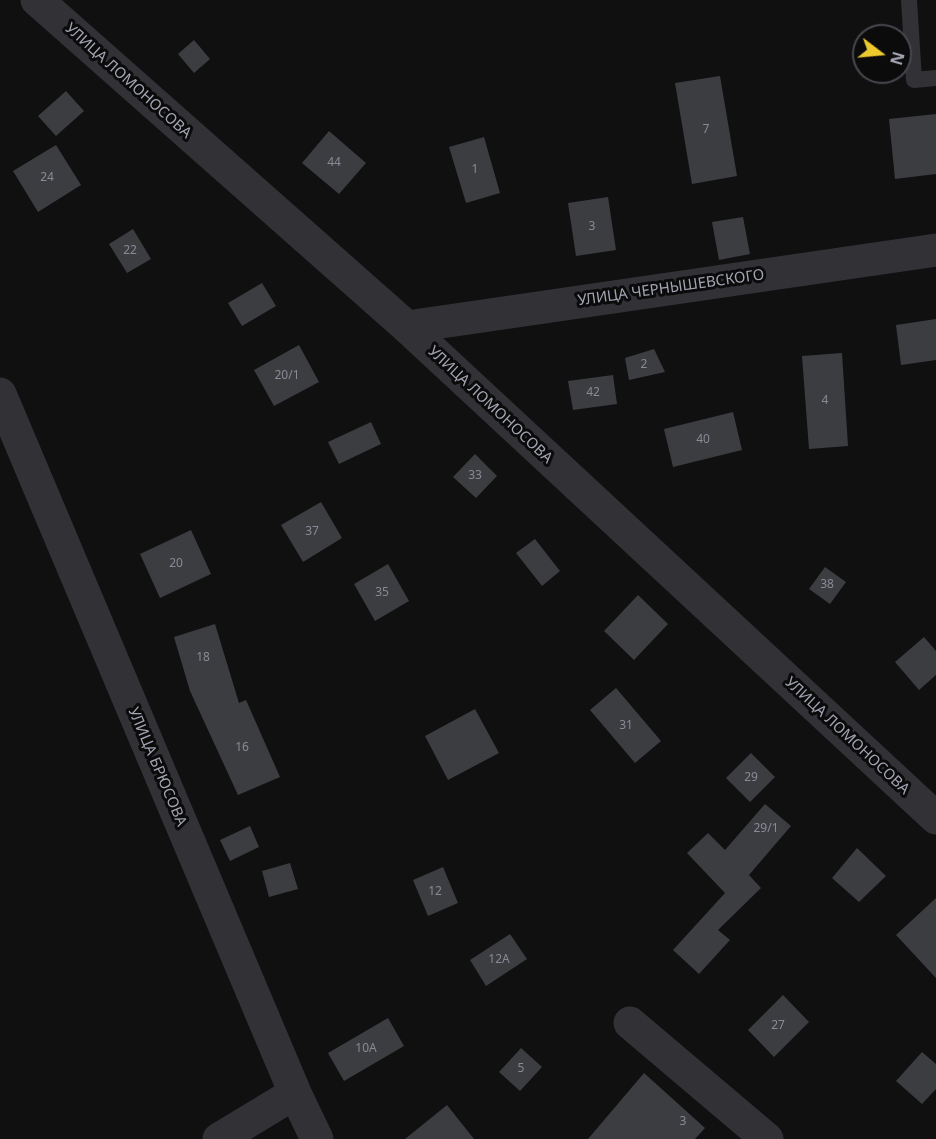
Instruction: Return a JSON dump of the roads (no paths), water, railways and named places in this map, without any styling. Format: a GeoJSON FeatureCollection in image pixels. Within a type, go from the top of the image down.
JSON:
{"type":"FeatureCollection","features":[{"type":"Feature","properties":{"kind":"street","name":"УЛИЦА ЛОМОНОСОВА"},"geometry":{"type":"LineString","coordinates":[[37,0],[406,327],[936,819]]}},
{"type":"Feature","properties":{"kind":"street","name":"УЛИЦА ЧЕРНЫШЕВСКОГО"},"geometry":{"type":"LineString","coordinates":[[406,327],[936,250]]}},
{"type":"Feature","properties":{"kind":"street","name":"УЛИЦА БРЮСОВА"},"geometry":{"type":"LineString","coordinates":[[0,394],[295,1093],[317,1139]]}},
{"type":"Feature","properties":{"kind":"street"},"geometry":{"type":"LineString","coordinates":[[630,1023],[766,1139]]}},
{"type":"Feature","properties":{"kind":"street"},"geometry":{"type":"LineString","coordinates":[[219,1139],[295,1093]]}},
{"type":"Feature","properties":{"kind":"lane"},"geometry":{"type":"LineString","coordinates":[[909,0],[914,80],[936,78]]}}]}
